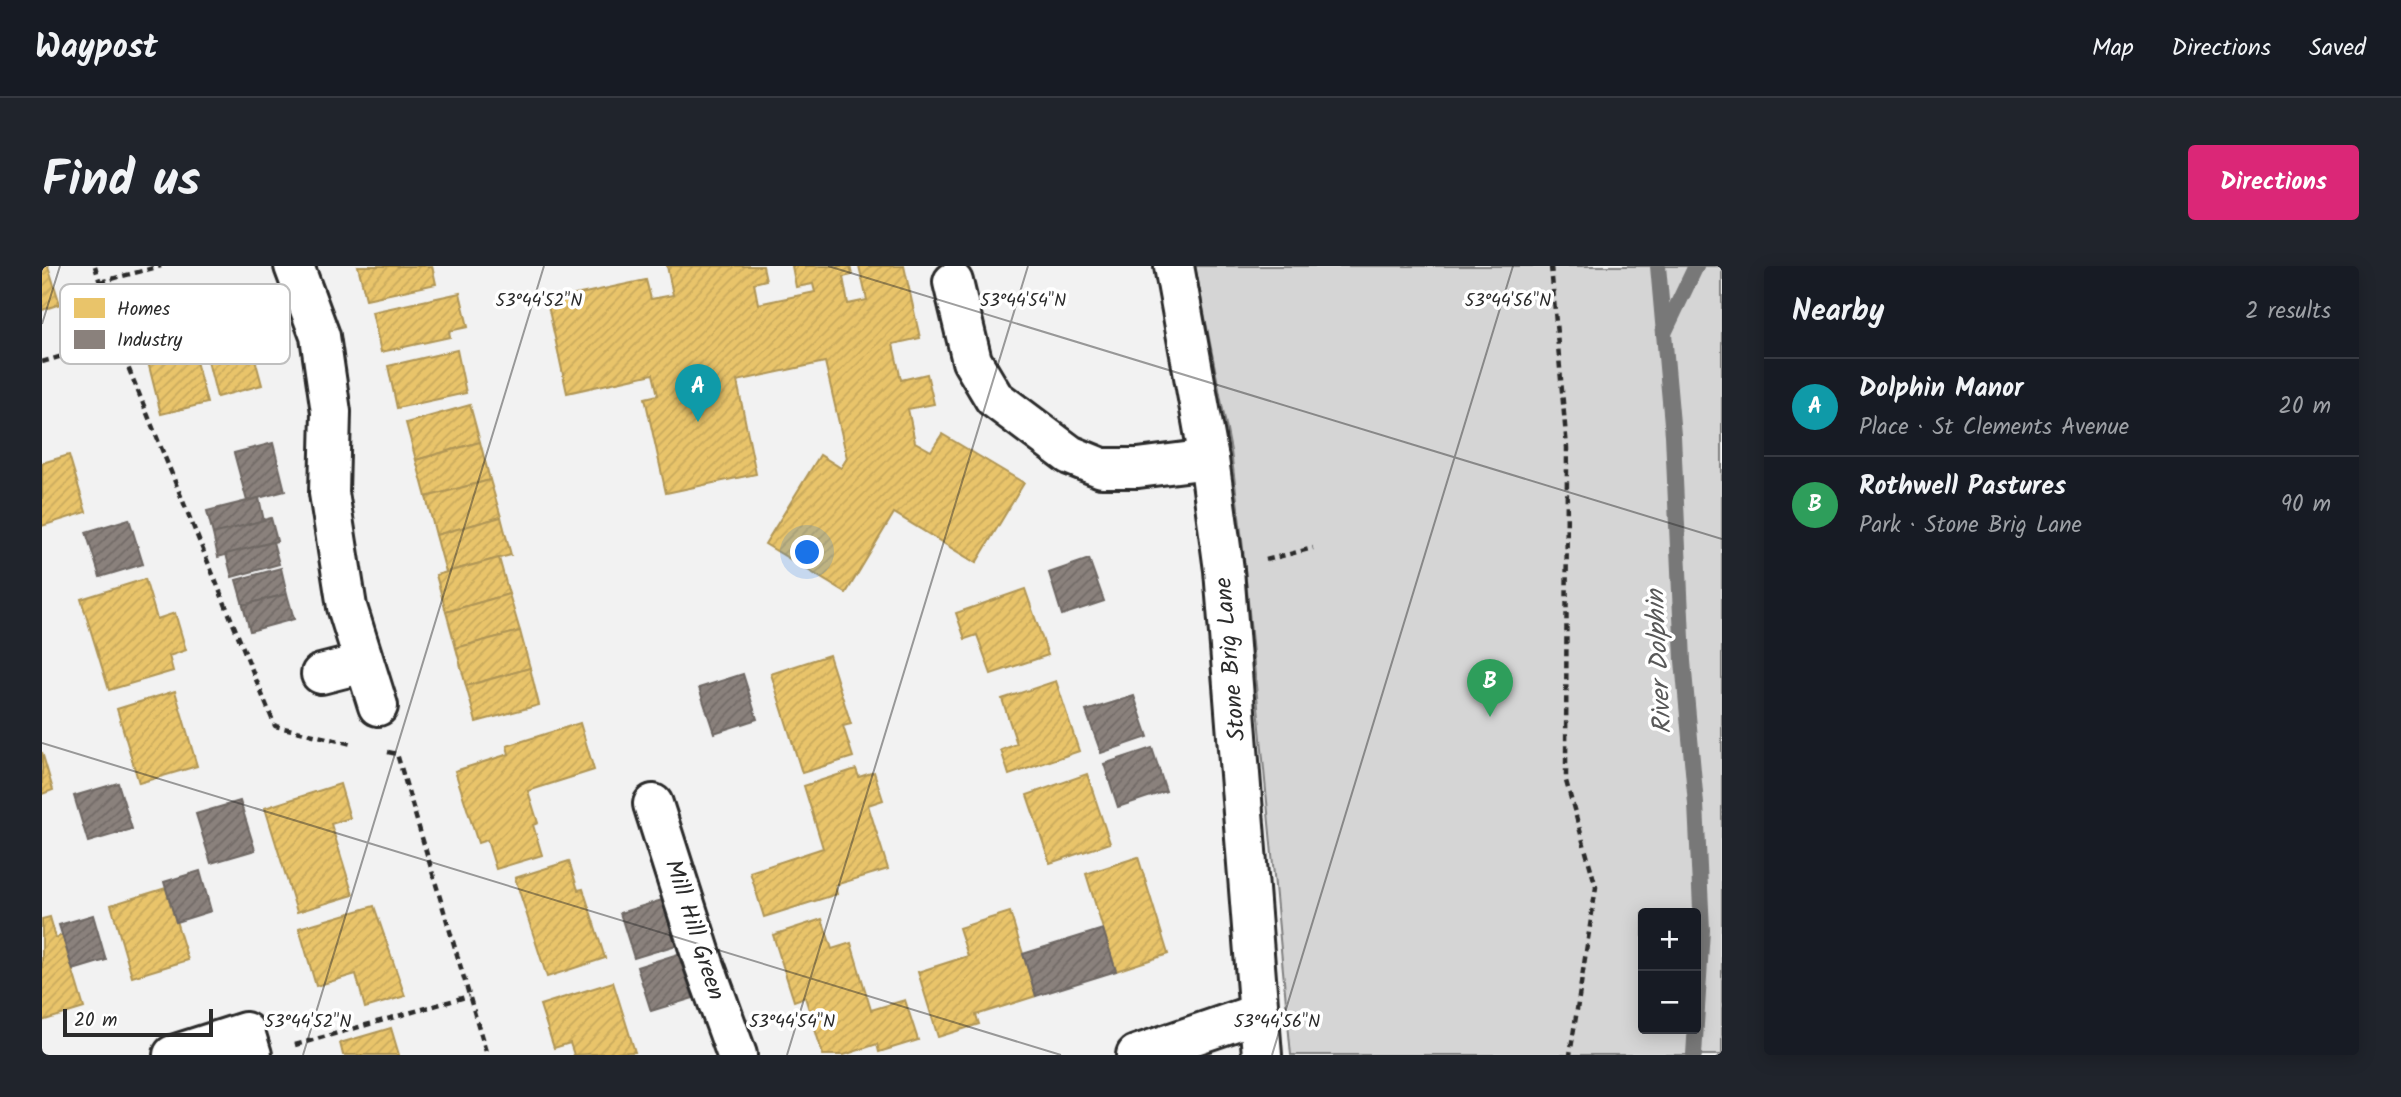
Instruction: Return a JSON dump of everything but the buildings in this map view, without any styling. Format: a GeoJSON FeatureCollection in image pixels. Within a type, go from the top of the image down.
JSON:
{"type":"FeatureCollection","features":[{"type":"Feature","properties":{"kind":"street"},"geometry":{"type":"LineString","coordinates":[[294,266],[320,336],[331,412],[329,493],[347,607],[378,706]]}},
{"type":"Feature","properties":{"kind":"street","name":"Stone Brig Lane"},"geometry":{"type":"LineString","coordinates":[[1174,266],[1209,459],[1224,570],[1262,1055]]}},
{"type":"Feature","properties":{"kind":"street"},"geometry":{"type":"LineString","coordinates":[[953,282],[972,361],[994,398],[1070,455],[1102,468],[1138,468],[1209,459]]}},
{"type":"Feature","properties":{"kind":"street"},"geometry":{"type":"LineString","coordinates":[[321,674],[364,663]]}},
{"type":"Feature","properties":{"kind":"street","name":"Mill Hill Green"},"geometry":{"type":"LineString","coordinates":[[653,804],[704,964],[737,1055]]}},
{"type":"Feature","properties":{"kind":"street"},"geometry":{"type":"LineString","coordinates":[[1136,1055],[1259,1013]]}},
{"type":"Feature","properties":{"kind":"street"},"geometry":{"type":"LineString","coordinates":[[173,1055],[261,1045]]}},
{"type":"Feature","properties":{"kind":"path"},"geometry":{"type":"LineString","coordinates":[[100,282],[161,266]]}},
{"type":"Feature","properties":{"kind":"path"},"geometry":{"type":"LineString","coordinates":[[1551,266],[1567,448],[1566,781],[1596,887],[1570,1055]]}},
{"type":"Feature","properties":{"kind":"path"},"geometry":{"type":"LineString","coordinates":[[42,362],[60,357]]}},
{"type":"Feature","properties":{"kind":"path"},"geometry":{"type":"LineString","coordinates":[[261,1045],[469,996]]}},
{"type":"Feature","properties":{"kind":"shaded area"},"geometry":{"type":"Polygon","coordinates":[[[1195,266],[1722,266],[1722,1055],[1291,1055],[1243,548],[1231,451],[1195,266]]]}},
{"type":"Feature","properties":{"kind":"waterway","name":"River Dolphin"},"geometry":{"type":"LineString","coordinates":[[1658,266],[1673,435],[1683,661],[1696,804],[1702,930],[1694,1055]]}},
{"type":"Feature","properties":{"kind":"waterway"},"geometry":{"type":"LineString","coordinates":[[1664,333],[1696,266]]}},
{"type":"Feature","properties":{"kind":"place","name":"Dolphin Manor"},"geometry":{"type":"Point","coordinates":[698,422]}},
{"type":"Feature","properties":{"kind":"place","name":"Rothwell Pastures"},"geometry":{"type":"Point","coordinates":[1490,717]}}]}
